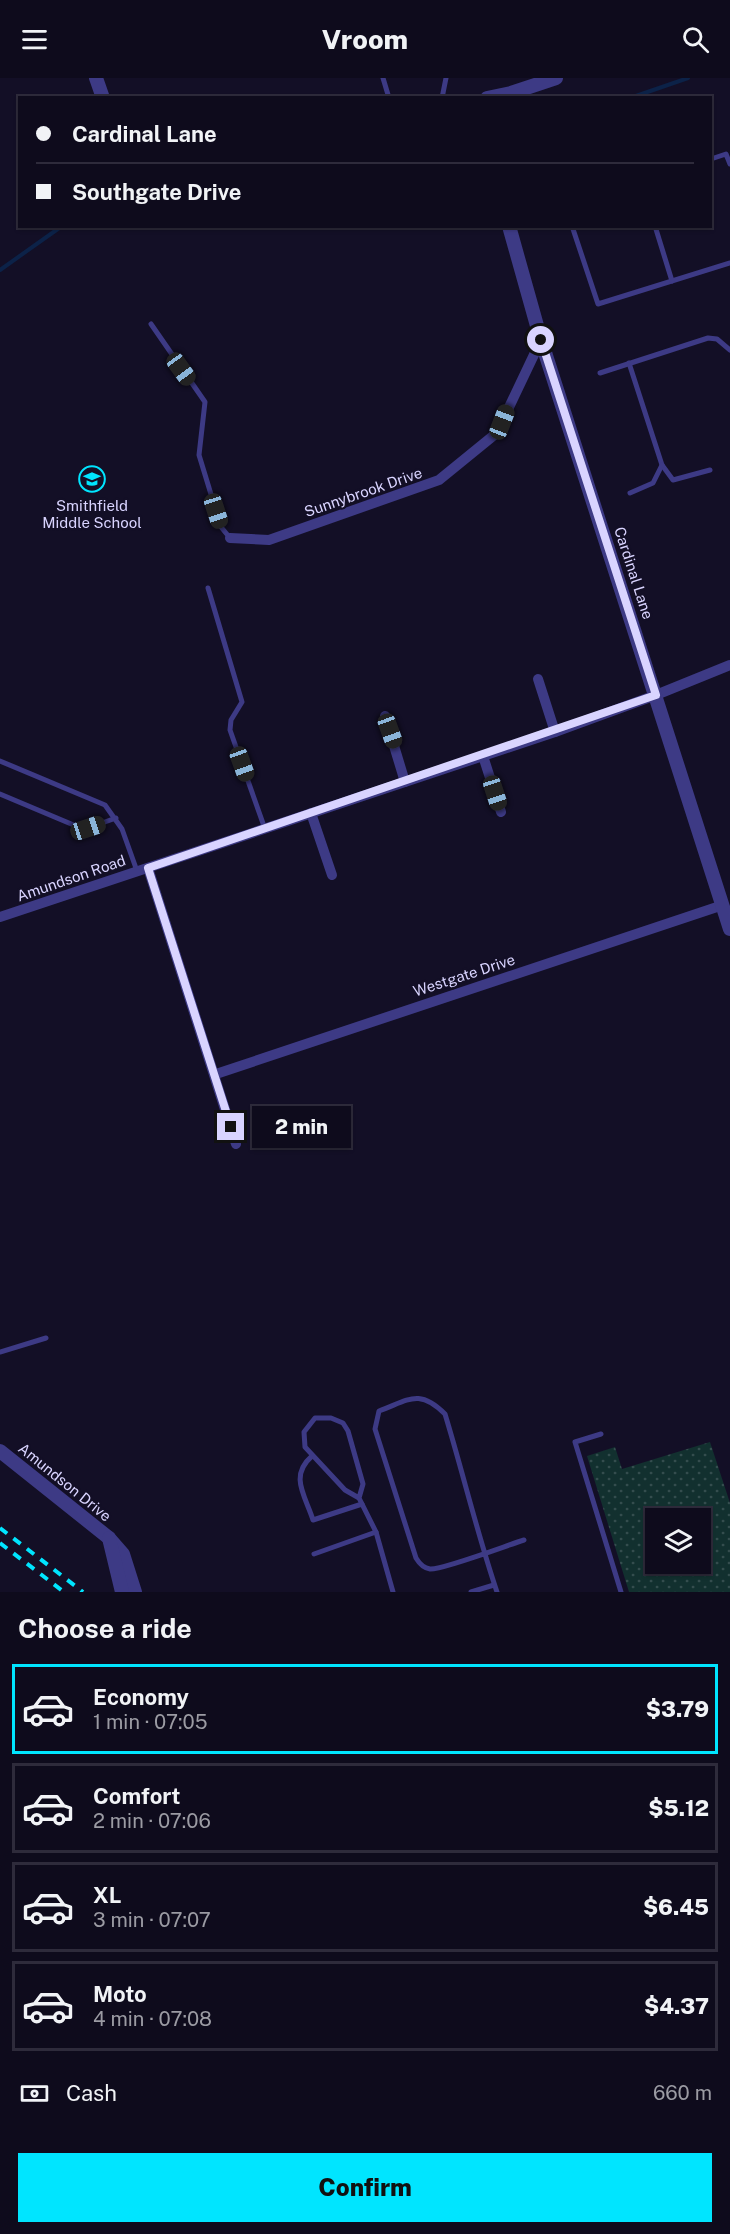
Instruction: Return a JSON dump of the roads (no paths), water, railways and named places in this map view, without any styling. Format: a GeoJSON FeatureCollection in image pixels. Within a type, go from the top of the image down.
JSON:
{"type":"FeatureCollection","features":[{"type":"Feature","properties":{"kind":"street"},"geometry":{"type":"LineString","coordinates":[[96,78],[102,96]]}},
{"type":"Feature","properties":{"kind":"street"},"geometry":{"type":"LineString","coordinates":[[497,96],[556,78]]}},
{"type":"Feature","properties":{"kind":"street","name":"Cardinal Lane"},"geometry":{"type":"LineString","coordinates":[[510,228],[541,340],[730,929]]}},
{"type":"Feature","properties":{"kind":"street","name":"Sunnybrook Drive"},"geometry":{"type":"LineString","coordinates":[[230,538],[252,541],[269,540],[439,480],[493,436],[541,340]]}},
{"type":"Feature","properties":{"kind":"street","name":"Amundson Road"},"geometry":{"type":"LineString","coordinates":[[0,917],[555,732],[730,665]]}},
{"type":"Feature","properties":{"kind":"street"},"geometry":{"type":"LineString","coordinates":[[537,679],[555,732]]}},
{"type":"Feature","properties":{"kind":"street"},"geometry":{"type":"LineString","coordinates":[[385,716],[405,782]]}},
{"type":"Feature","properties":{"kind":"street"},"geometry":{"type":"LineString","coordinates":[[483,756],[501,812]]}},
{"type":"Feature","properties":{"kind":"street"},"geometry":{"type":"LineString","coordinates":[[311,813],[332,875]]}},
{"type":"Feature","properties":{"kind":"street"},"geometry":{"type":"LineString","coordinates":[[142,870],[216,1074],[237,1144]]}},
{"type":"Feature","properties":{"kind":"street","name":"Westgate Drive"},"geometry":{"type":"LineString","coordinates":[[216,1074],[723,905]]}},
{"type":"Feature","properties":{"kind":"street","name":"Amundson Drive"},"geometry":{"type":"LineString","coordinates":[[0,1452],[109,1538],[123,1554],[135,1592]]}},
{"type":"Feature","properties":{"kind":"street"},"geometry":{"type":"LineString","coordinates":[[109,1538],[122,1592]]}},
{"type":"Feature","properties":{"kind":"lane"},"geometry":{"type":"LineString","coordinates":[[383,78],[388,96]]}},
{"type":"Feature","properties":{"kind":"lane"},"geometry":{"type":"LineString","coordinates":[[442,96],[446,78]]}},
{"type":"Feature","properties":{"kind":"lane"},"geometry":{"type":"LineString","coordinates":[[712,159],[726,154],[730,164]]}},
{"type":"Feature","properties":{"kind":"lane"},"geometry":{"type":"LineString","coordinates":[[573,228],[598,304],[730,263]]}},
{"type":"Feature","properties":{"kind":"lane"},"geometry":{"type":"LineString","coordinates":[[656,228],[672,281]]}},
{"type":"Feature","properties":{"kind":"lane"},"geometry":{"type":"LineString","coordinates":[[151,324],[205,402],[199,455],[221,527],[230,538]]}},
{"type":"Feature","properties":{"kind":"lane"},"geometry":{"type":"LineString","coordinates":[[600,373],[708,338],[717,339],[730,350]]}},
{"type":"Feature","properties":{"kind":"lane"},"geometry":{"type":"LineString","coordinates":[[629,363],[662,465],[674,480],[710,470]]}},
{"type":"Feature","properties":{"kind":"lane"},"geometry":{"type":"LineString","coordinates":[[630,493],[653,483],[662,465]]}},
{"type":"Feature","properties":{"kind":"lane"},"geometry":{"type":"LineString","coordinates":[[208,588],[242,702],[231,720],[230,730],[265,829]]}},
{"type":"Feature","properties":{"kind":"lane"},"geometry":{"type":"LineString","coordinates":[[0,761],[105,805],[116,818],[142,870]]}},
{"type":"Feature","properties":{"kind":"lane"},"geometry":{"type":"LineString","coordinates":[[0,794],[76,826],[88,828],[116,818]]}},
{"type":"Feature","properties":{"kind":"lane"},"geometry":{"type":"LineString","coordinates":[[0,1352],[46,1338]]}},
{"type":"Feature","properties":{"kind":"lane"},"geometry":{"type":"LineString","coordinates":[[496,1592],[484,1553],[480,1531],[445,1414],[431,1400],[416,1398],[379,1411],[375,1429],[416,1558],[421,1565],[430,1569],[484,1553],[524,1540]]}},
{"type":"Feature","properties":{"kind":"lane"},"geometry":{"type":"LineString","coordinates":[[361,1501],[363,1484],[348,1431],[343,1423],[331,1418],[315,1418],[304,1432],[305,1447],[345,1490],[361,1501],[376,1533],[393,1592]]}},
{"type":"Feature","properties":{"kind":"lane"},"geometry":{"type":"LineString","coordinates":[[601,1434],[575,1442],[621,1592]]}},
{"type":"Feature","properties":{"kind":"lane"},"geometry":{"type":"LineString","coordinates":[[312,1456],[302,1465],[298,1476],[313,1520],[361,1501]]}},
{"type":"Feature","properties":{"kind":"lane"},"geometry":{"type":"LineString","coordinates":[[314,1554],[376,1533]]}},
{"type":"Feature","properties":{"kind":"lane"},"geometry":{"type":"LineString","coordinates":[[471,1592],[494,1585]]}},
{"type":"Feature","properties":{"kind":"waterway"},"geometry":{"type":"LineString","coordinates":[[636,96],[688,78]]}},
{"type":"Feature","properties":{"kind":"waterway"},"geometry":{"type":"LineString","coordinates":[[0,270],[59,228]]}},
{"type":"Feature","properties":{"kind":"railway"},"geometry":{"type":"LineString","coordinates":[[0,1528],[83,1592]]}},
{"type":"Feature","properties":{"kind":"railway"},"geometry":{"type":"LineString","coordinates":[[0,1543],[64,1592]]}},
{"type":"Feature","properties":{"kind":"place","name":"Smithfield Middle School"},"geometry":{"type":"Point","coordinates":[92,479]}}]}
